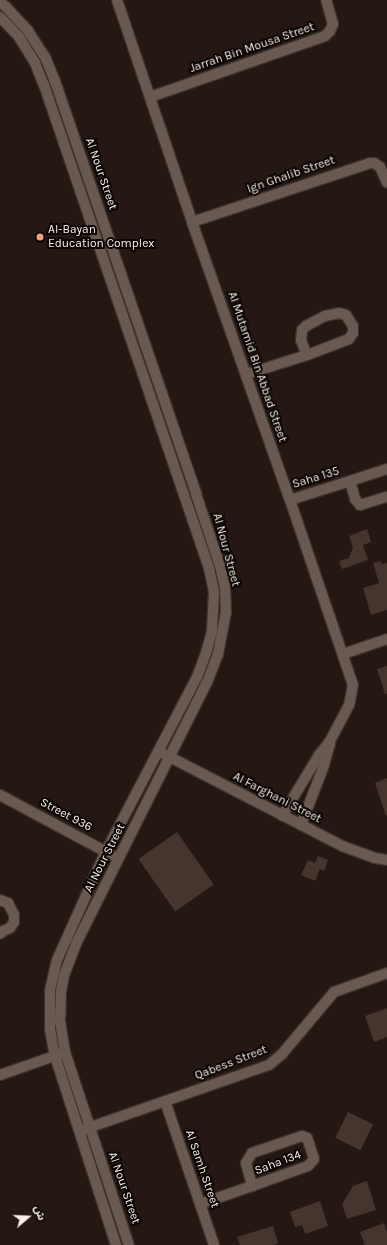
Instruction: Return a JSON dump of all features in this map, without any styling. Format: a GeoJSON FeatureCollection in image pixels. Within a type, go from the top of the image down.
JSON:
{"type":"FeatureCollection","features":[{"type":"Feature","properties":{"kind":"street","name":"Al Mutamid Bin Abbad Street"},"geometry":{"type":"LineString","coordinates":[[117,0],[192,222],[247,374],[353,685],[352,696],[330,741],[323,768],[301,825]]}},
{"type":"Feature","properties":{"kind":"street","name":"Jarrah Bin Mousa Street"},"geometry":{"type":"LineString","coordinates":[[150,97],[325,36],[330,31],[333,24],[326,0]]}},
{"type":"Feature","properties":{"kind":"street","name":"Al Nour Street"},"geometry":{"type":"LineString","coordinates":[[0,2],[28,31],[46,59],[55,81],[152,363],[220,566],[225,587],[226,612],[218,654],[207,682],[76,944],[64,976],[60,1006],[61,1034],[65,1052],[129,1245]]}},
{"type":"Feature","properties":{"kind":"street","name":"Al Nour Street"},"geometry":{"type":"LineString","coordinates":[[0,17],[19,37],[35,63],[41,77],[209,568],[214,592],[212,631],[207,650],[196,677],[106,851],[62,949],[53,974],[49,1009],[50,1029],[55,1056],[116,1245]]}},
{"type":"Feature","properties":{"kind":"street","name":"Ign Ghalib Street"},"geometry":{"type":"LineString","coordinates":[[192,222],[370,163],[374,163],[380,167],[387,184]]}},
{"type":"Feature","properties":{"kind":"street"},"geometry":{"type":"LineString","coordinates":[[247,374],[307,355],[349,340],[353,333],[353,326],[346,315],[332,314],[306,326],[301,334],[307,355]]}},
{"type":"Feature","properties":{"kind":"street"},"geometry":{"type":"LineString","coordinates":[[140,367],[152,363]]}},
{"type":"Feature","properties":{"kind":"street","name":"Saha 135"},"geometry":{"type":"LineString","coordinates":[[290,500],[387,469]]}},
{"type":"Feature","properties":{"kind":"street","name":"Saha 135"},"geometry":{"type":"LineString","coordinates":[[350,481],[355,499],[360,505],[387,497]]}},
{"type":"Feature","properties":{"kind":"street"},"geometry":{"type":"LineString","coordinates":[[343,654],[387,639]]}},
{"type":"Feature","properties":{"kind":"street","name":"Al Mutamid Bin Abbad Street"},"geometry":{"type":"LineString","coordinates":[[282,816],[319,755],[330,741]]}},
{"type":"Feature","properties":{"kind":"street","name":"Al Farghani Street"},"geometry":{"type":"LineString","coordinates":[[158,751],[342,846],[375,858],[387,860]]}},
{"type":"Feature","properties":{"kind":"street","name":"Street 936"},"geometry":{"type":"LineString","coordinates":[[0,795],[119,859]]}},
{"type":"Feature","properties":{"kind":"street"},"geometry":{"type":"LineString","coordinates":[[0,900],[8,903],[14,915],[14,922],[10,928],[1,932]]}},
{"type":"Feature","properties":{"kind":"street","name":"Qabess Street"},"geometry":{"type":"LineString","coordinates":[[80,1131],[269,1065],[282,1054],[334,992],[387,974]]}},
{"type":"Feature","properties":{"kind":"street"},"geometry":{"type":"LineString","coordinates":[[0,1075],[65,1052]]}},
{"type":"Feature","properties":{"kind":"street","name":"Al Samh Street"},"geometry":{"type":"LineString","coordinates":[[165,1101],[214,1245]]}},
{"type":"Feature","properties":{"kind":"street","name":"Saha 134"},"geometry":{"type":"LineString","coordinates":[[200,1204],[252,1186],[311,1164],[313,1156],[307,1138],[302,1136],[252,1154],[246,1162],[252,1186]]}},
{"type":"Feature","properties":{"kind":"building"},"geometry":{"type":"Polygon","coordinates":[[[367,529],[371,542],[363,545],[368,560],[342,569],[339,561],[349,558],[353,547],[349,536],[367,529]]]}},
{"type":"Feature","properties":{"kind":"building"},"geometry":{"type":"Polygon","coordinates":[[[380,561],[382,564],[387,563],[387,610],[371,615],[363,588],[379,583],[373,563],[380,561]]]}},
{"type":"Feature","properties":{"kind":"building"},"geometry":{"type":"Polygon","coordinates":[[[387,666],[387,694],[385,694],[377,669],[387,666]]]}},
{"type":"Feature","properties":{"kind":"building"},"geometry":{"type":"Polygon","coordinates":[[[387,778],[387,815],[386,816],[375,783],[387,778]]]}},
{"type":"Feature","properties":{"kind":"building"},"geometry":{"type":"Polygon","coordinates":[[[177,832],[214,884],[175,911],[138,859],[177,832]]]}},
{"type":"Feature","properties":{"kind":"building"},"geometry":{"type":"Polygon","coordinates":[[[318,856],[328,860],[324,871],[320,869],[315,881],[301,875],[308,860],[315,863],[318,856]]]}},
{"type":"Feature","properties":{"kind":"building"},"geometry":{"type":"Polygon","coordinates":[[[387,1008],[387,1037],[374,1042],[365,1016],[387,1008]]]}},
{"type":"Feature","properties":{"kind":"building"},"geometry":{"type":"Polygon","coordinates":[[[348,1112],[373,1124],[360,1150],[335,1138],[348,1112]]]}},
{"type":"Feature","properties":{"kind":"building"},"geometry":{"type":"Polygon","coordinates":[[[367,1181],[376,1210],[347,1219],[342,1204],[353,1186],[367,1181]]]}},
{"type":"Feature","properties":{"kind":"building"},"geometry":{"type":"Polygon","coordinates":[[[320,1201],[328,1226],[305,1234],[302,1225],[295,1227],[290,1212],[320,1201]]]}},
{"type":"Feature","properties":{"kind":"building"},"geometry":{"type":"Polygon","coordinates":[[[384,1223],[387,1232],[387,1245],[365,1245],[360,1232],[384,1223]]]}},
{"type":"Feature","properties":{"kind":"building"},"geometry":{"type":"Polygon","coordinates":[[[273,1226],[278,1243],[273,1245],[240,1245],[237,1237],[273,1226]]]}},
{"type":"Feature","properties":{"kind":"place","name":"Al-Bayan Education Complex"},"geometry":{"type":"Point","coordinates":[40,237]}}]}
